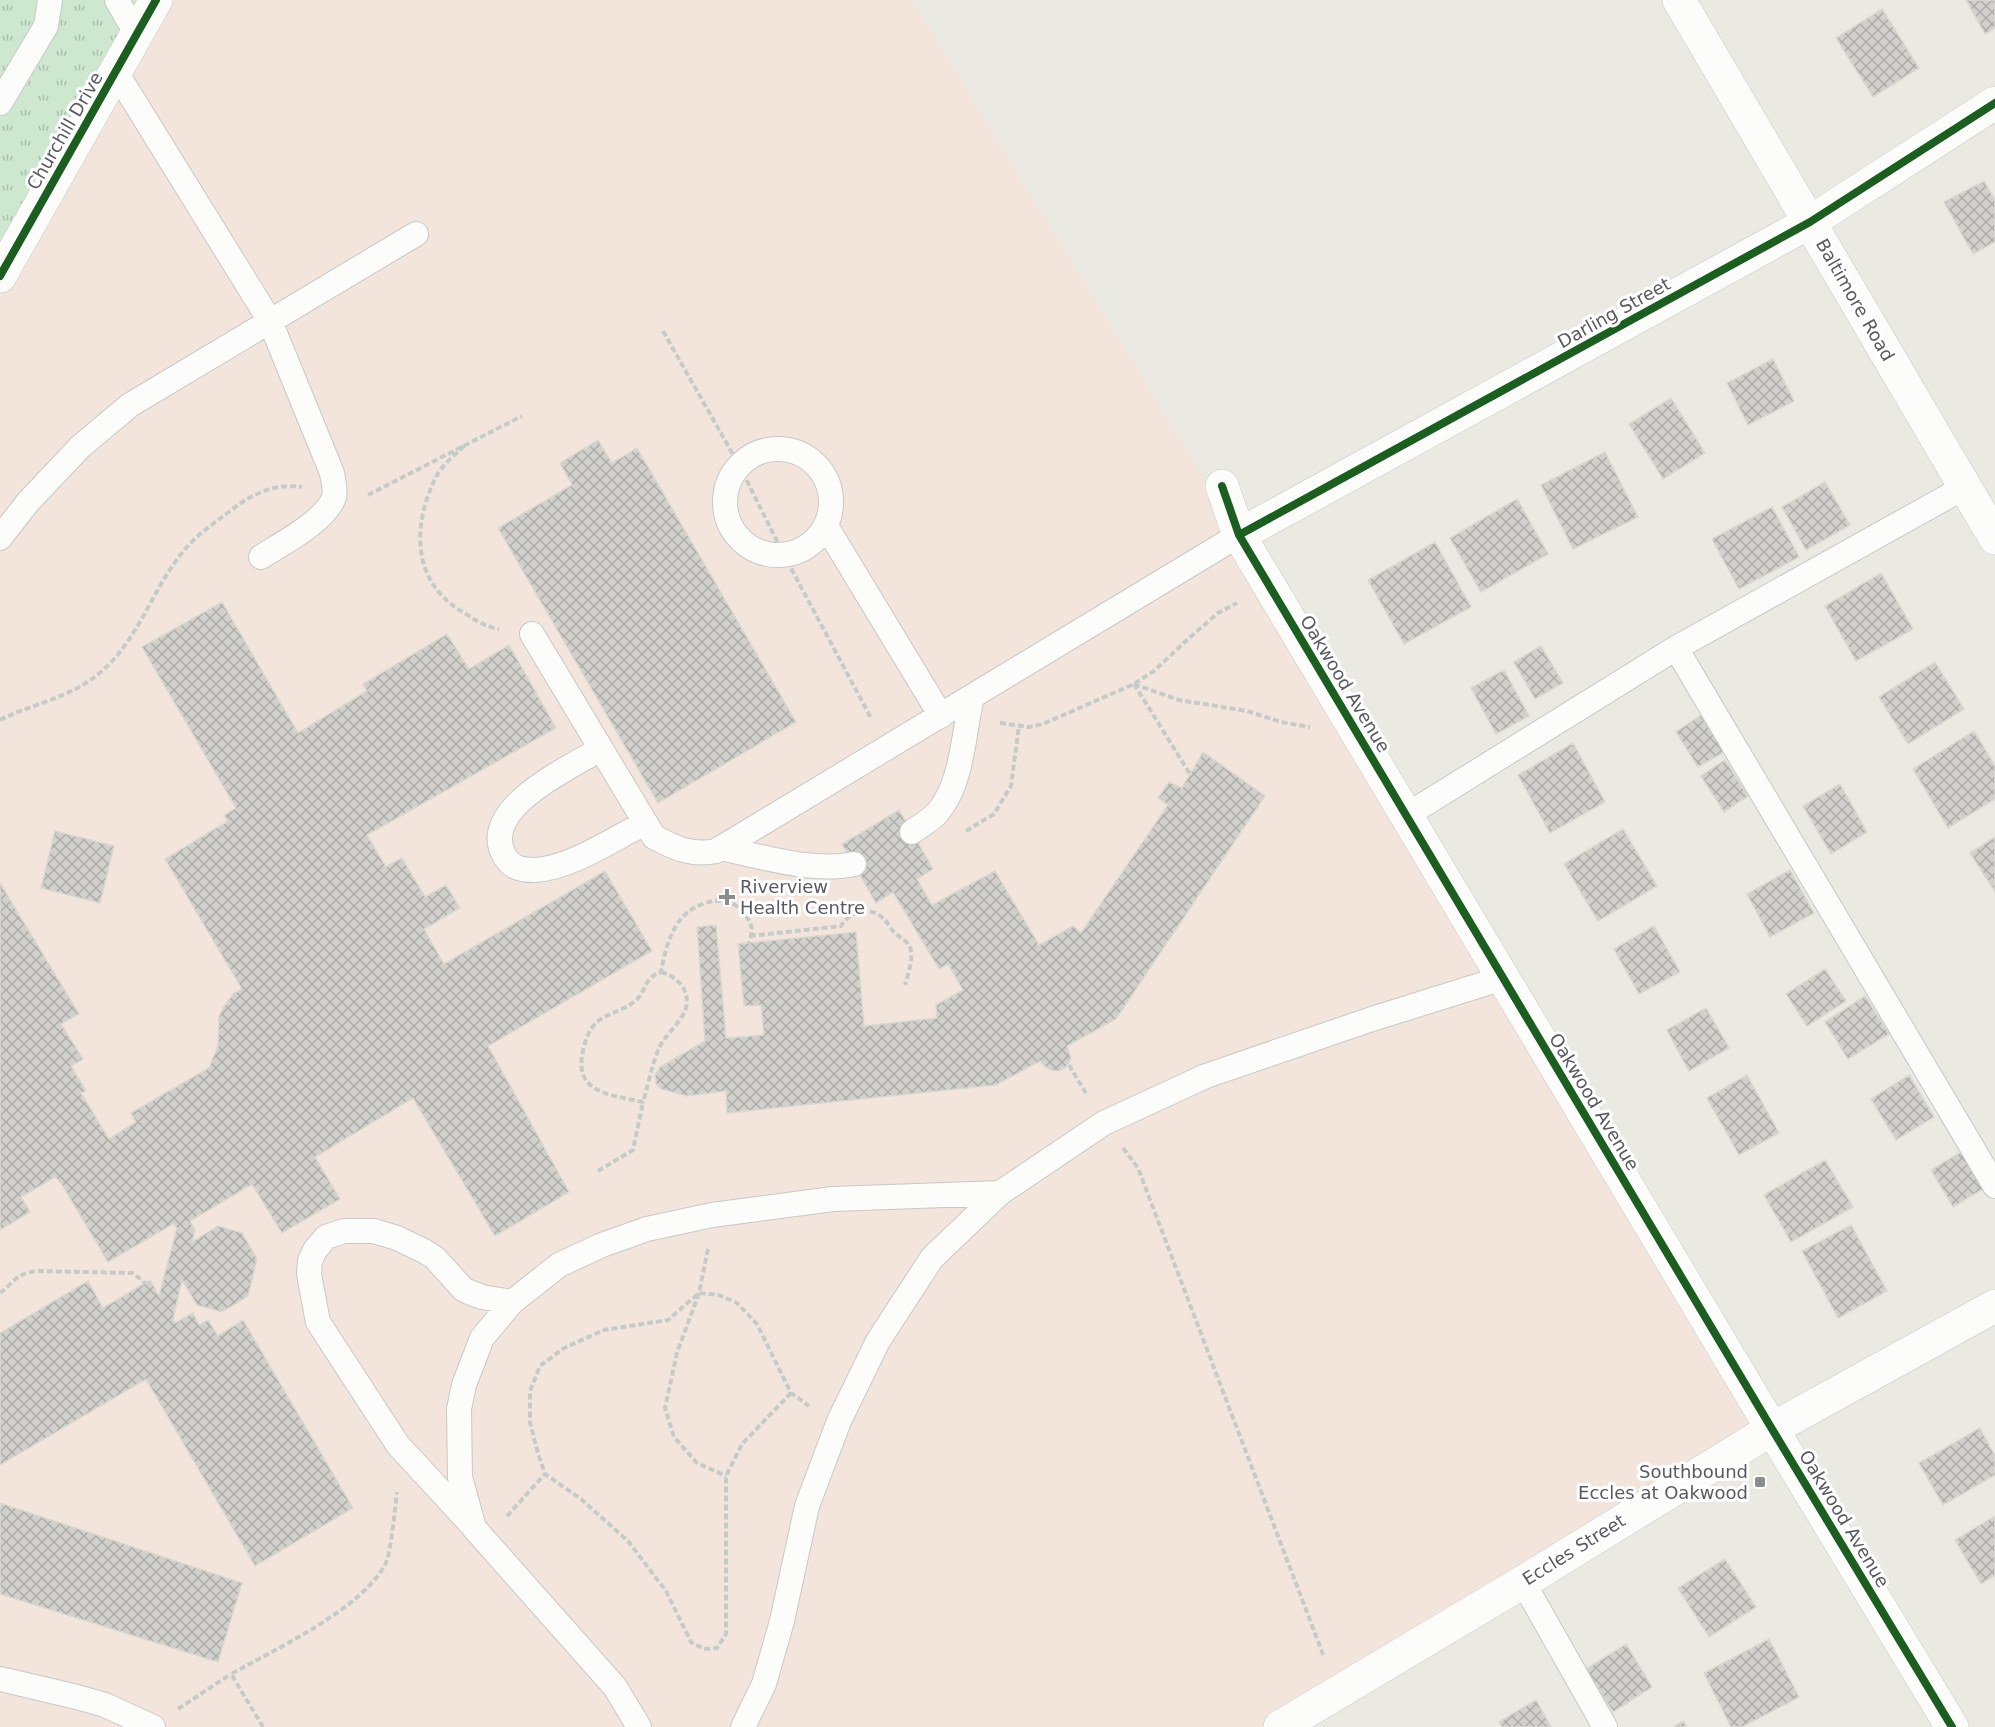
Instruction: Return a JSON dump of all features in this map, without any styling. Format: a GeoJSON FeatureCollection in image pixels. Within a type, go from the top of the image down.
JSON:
{"type":"FeatureCollection","features":[{"type":"Feature","properties":{"kind":"street","name":"Churchill Drive"},"geometry":{"type":"LineString","coordinates":[[0,276],[156,0]]}},
{"type":"Feature","properties":{"kind":"street","name":"Baltimore Road"},"geometry":{"type":"LineString","coordinates":[[1679,0],[1995,538]]}},
{"type":"Feature","properties":{"kind":"street","name":"Darling Street"},"geometry":{"type":"LineString","coordinates":[[1239,535],[1810,222],[1995,103]]}},
{"type":"Feature","properties":{"kind":"street","name":"Oakwood Avenue"},"geometry":{"type":"LineString","coordinates":[[1222,486],[1239,535],[1952,1727]]}},
{"type":"Feature","properties":{"kind":"street","name":"Eccles Street"},"geometry":{"type":"LineString","coordinates":[[1281,1727],[1772,1429],[1995,1306]]}},
{"type":"Feature","properties":{"kind":"lane"},"geometry":{"type":"LineString","coordinates":[[0,103],[46,26],[50,0]]}},
{"type":"Feature","properties":{"kind":"lane"},"geometry":{"type":"LineString","coordinates":[[117,0],[136,35]]}},
{"type":"Feature","properties":{"kind":"lane"},"geometry":{"type":"LineString","coordinates":[[116,72],[270,321],[332,473],[335,496],[316,521],[261,558]]}},
{"type":"Feature","properties":{"kind":"lane"},"geometry":{"type":"LineString","coordinates":[[0,538],[28,502],[80,447],[130,405],[416,234]]}},
{"type":"Feature","properties":{"kind":"lane"},"geometry":{"type":"LineString","coordinates":[[771,449],[793,451],[806,457],[818,467],[829,484],[831,510],[826,526],[820,535],[798,552],[769,555],[748,546],[741,541],[728,521],[724,505],[730,477],[739,465],[759,452],[771,449]]}},
{"type":"Feature","properties":{"kind":"lane"},"geometry":{"type":"LineString","coordinates":[[1407,815],[1676,648],[1965,487]]}},
{"type":"Feature","properties":{"kind":"lane"},"geometry":{"type":"LineString","coordinates":[[826,526],[941,716]]}},
{"type":"Feature","properties":{"kind":"lane"},"geometry":{"type":"LineString","coordinates":[[532,634],[654,837],[672,847],[702,854],[716,851],[941,716],[970,706],[1239,535]]}},
{"type":"Feature","properties":{"kind":"lane"},"geometry":{"type":"LineString","coordinates":[[1676,648],[1995,1186]]}},
{"type":"Feature","properties":{"kind":"lane"},"geometry":{"type":"LineString","coordinates":[[912,832],[937,814],[947,798],[956,775],[970,706]]}},
{"type":"Feature","properties":{"kind":"lane"},"geometry":{"type":"LineString","coordinates":[[601,749],[534,789],[514,807],[507,816],[500,835],[501,849],[507,860],[518,869],[536,870],[555,866],[583,855],[645,823]]}},
{"type":"Feature","properties":{"kind":"lane"},"geometry":{"type":"LineString","coordinates":[[720,848],[800,864],[846,866],[854,864]]}},
{"type":"Feature","properties":{"kind":"lane"},"geometry":{"type":"LineString","coordinates":[[743,1727],[764,1684],[783,1621],[807,1506],[840,1421],[878,1341],[932,1258],[1000,1193],[1104,1123],[1206,1076],[1372,1019],[1503,978]]}},
{"type":"Feature","properties":{"kind":"lane"},"geometry":{"type":"LineString","coordinates":[[480,1534],[460,1477],[459,1409],[464,1385],[482,1338],[512,1302],[559,1266],[602,1245],[647,1230],[712,1215],[833,1199],[1000,1193]]}},
{"type":"Feature","properties":{"kind":"lane"},"geometry":{"type":"LineString","coordinates":[[512,1302],[482,1297],[463,1289],[445,1268],[429,1255],[397,1238],[374,1231],[344,1232],[326,1237],[315,1250],[310,1261],[309,1274],[318,1322],[398,1445],[615,1687],[639,1727]]}},
{"type":"Feature","properties":{"kind":"lane"},"geometry":{"type":"LineString","coordinates":[[1523,1582],[1605,1727]]}},
{"type":"Feature","properties":{"kind":"lane"},"geometry":{"type":"LineString","coordinates":[[0,1679],[105,1705],[153,1727]]}},
{"type":"Feature","properties":{"kind":"path"},"geometry":{"type":"LineString","coordinates":[[663,331],[739,465],[784,555],[887,748]]}},
{"type":"Feature","properties":{"kind":"path"},"geometry":{"type":"LineString","coordinates":[[316,521],[522,416]]}},
{"type":"Feature","properties":{"kind":"path"},"geometry":{"type":"LineString","coordinates":[[464,446],[436,477],[426,506],[420,527],[419,542],[424,567],[441,595],[471,618],[492,628],[532,634]]}},
{"type":"Feature","properties":{"kind":"path"},"geometry":{"type":"LineString","coordinates":[[0,720],[89,682],[104,670],[133,635],[167,573],[182,552],[198,536],[244,500],[265,490],[286,486],[303,487],[335,496]]}},
{"type":"Feature","properties":{"kind":"path"},"geometry":{"type":"LineString","coordinates":[[970,706],[1019,726],[1029,727],[1043,724],[1134,684],[1155,671],[1218,613],[1269,585]]}},
{"type":"Feature","properties":{"kind":"path"},"geometry":{"type":"LineString","coordinates":[[1134,684],[1179,700],[1247,711],[1281,722],[1359,737]]}},
{"type":"Feature","properties":{"kind":"path"},"geometry":{"type":"LineString","coordinates":[[1134,684],[1190,774]]}},
{"type":"Feature","properties":{"kind":"path"},"geometry":{"type":"LineString","coordinates":[[964,832],[994,814],[1011,786],[1019,726]]}},
{"type":"Feature","properties":{"kind":"path"},"geometry":{"type":"LineString","coordinates":[[643,1102],[595,1090],[583,1077],[580,1063],[591,1027],[635,1001],[648,979],[661,972],[668,944],[679,921],[687,913],[702,905],[727,901],[741,908],[752,930],[749,943]]}},
{"type":"Feature","properties":{"kind":"path"},"geometry":{"type":"LineString","coordinates":[[750,936],[840,926],[854,912],[869,911],[883,918],[895,934],[905,940],[910,947],[911,959],[905,985]]}},
{"type":"Feature","properties":{"kind":"path"},"geometry":{"type":"LineString","coordinates":[[598,1171],[633,1150],[643,1102],[658,1051],[662,1042],[683,1017],[686,1005],[685,988],[669,975],[661,972]]}},
{"type":"Feature","properties":{"kind":"path"},"geometry":{"type":"LineString","coordinates":[[1068,1065],[1104,1123],[1138,1168],[1338,1693]]}},
{"type":"Feature","properties":{"kind":"path"},"geometry":{"type":"LineString","coordinates":[[712,1215],[708,1252],[699,1293],[677,1353],[665,1408],[674,1437],[697,1463],[726,1476]]}},
{"type":"Feature","properties":{"kind":"path"},"geometry":{"type":"LineString","coordinates":[[0,1293],[24,1272],[37,1271],[133,1273],[145,1283]]}},
{"type":"Feature","properties":{"kind":"path"},"geometry":{"type":"LineString","coordinates":[[791,1393],[742,1444],[726,1476],[726,1634],[717,1648],[704,1649],[691,1642],[666,1591],[628,1541],[581,1499],[545,1474],[530,1422],[530,1391],[540,1366],[564,1348],[604,1330],[668,1320],[699,1293],[719,1295],[737,1303],[758,1324],[791,1393],[813,1408],[840,1421]]}},
{"type":"Feature","properties":{"kind":"path"},"geometry":{"type":"LineString","coordinates":[[480,1534],[545,1474]]}},
{"type":"Feature","properties":{"kind":"path"},"geometry":{"type":"LineString","coordinates":[[177,1710],[231,1674],[341,1611],[367,1588],[386,1564],[399,1484]]}},
{"type":"Feature","properties":{"kind":"path"},"geometry":{"type":"LineString","coordinates":[[231,1674],[263,1727]]}},
{"type":"Feature","properties":{"kind":"shaded area","name":"Riverview Health Centre"},"geometry":{"type":"Polygon","coordinates":[[[156,0],[912,0],[1239,535],[1772,1429],[1280,1727],[0,1727],[0,276],[156,0]]]}},
{"type":"Feature","properties":{"kind":"green space"},"geometry":{"type":"Polygon","coordinates":[[[0,0],[156,0],[0,276],[0,0]]]}},
{"type":"Feature","properties":{"kind":"building"},"geometry":{"type":"Polygon","coordinates":[[[1966,0],[1995,0],[1995,28],[1985,34],[1966,0]]]}},
{"type":"Feature","properties":{"kind":"building"},"geometry":{"type":"Polygon","coordinates":[[[1882,9],[1919,68],[1873,97],[1836,38],[1882,9]]]}},
{"type":"Feature","properties":{"kind":"building"},"geometry":{"type":"Polygon","coordinates":[[[1984,181],[1995,200],[1995,242],[1973,254],[1944,202],[1984,181]]]}},
{"type":"Feature","properties":{"kind":"building"},"geometry":{"type":"Polygon","coordinates":[[[1773,359],[1794,401],[1748,425],[1727,383],[1773,359]]]}},
{"type":"Feature","properties":{"kind":"building"},"geometry":{"type":"Polygon","coordinates":[[[1671,398],[1705,453],[1663,479],[1629,424],[1671,398]]]}},
{"type":"Feature","properties":{"kind":"building"},"geometry":{"type":"Polygon","coordinates":[[[598,440],[612,463],[637,448],[796,722],[658,803],[498,528],[572,485],[560,463],[598,440]]]}},
{"type":"Feature","properties":{"kind":"building"},"geometry":{"type":"Polygon","coordinates":[[[1605,452],[1638,517],[1573,549],[1541,485],[1605,452]]]}},
{"type":"Feature","properties":{"kind":"building"},"geometry":{"type":"Polygon","coordinates":[[[1825,482],[1850,525],[1806,550],[1782,507],[1825,482]]]}},
{"type":"Feature","properties":{"kind":"building"},"geometry":{"type":"Polygon","coordinates":[[[1517,499],[1548,554],[1481,592],[1450,538],[1517,499]]]}},
{"type":"Feature","properties":{"kind":"building"},"geometry":{"type":"Polygon","coordinates":[[[1772,507],[1799,557],[1739,589],[1712,539],[1772,507]]]}},
{"type":"Feature","properties":{"kind":"building"},"geometry":{"type":"Polygon","coordinates":[[[1435,542],[1471,607],[1404,644],[1368,580],[1435,542]]]}},
{"type":"Feature","properties":{"kind":"building"},"geometry":{"type":"Polygon","coordinates":[[[1881,573],[1913,629],[1856,661],[1825,606],[1881,573]]]}},
{"type":"Feature","properties":{"kind":"building"},"geometry":{"type":"Polygon","coordinates":[[[222,602],[298,733],[367,691],[363,684],[447,634],[469,669],[509,645],[556,728],[367,835],[386,867],[402,858],[425,897],[446,885],[460,908],[424,929],[444,964],[605,871],[652,951],[488,1046],[569,1192],[495,1236],[413,1098],[315,1157],[340,1199],[282,1233],[252,1184],[190,1221],[195,1230],[192,1242],[218,1226],[242,1233],[257,1259],[248,1296],[222,1312],[197,1305],[182,1280],[173,1319],[175,1323],[193,1313],[199,1325],[208,1320],[218,1336],[243,1320],[353,1508],[255,1566],[146,1379],[0,1465],[0,1333],[88,1281],[103,1308],[150,1280],[159,1296],[177,1228],[173,1224],[108,1262],[61,1183],[55,1177],[21,1197],[30,1212],[0,1230],[0,883],[79,1014],[61,1024],[83,1059],[71,1066],[86,1091],[81,1093],[109,1139],[136,1122],[131,1113],[209,1068],[218,1046],[219,1017],[233,994],[242,989],[165,859],[228,821],[224,815],[236,808],[142,647],[222,602]]]}},
{"type":"Feature","properties":{"kind":"building"},"geometry":{"type":"Polygon","coordinates":[[[1541,646],[1563,683],[1535,699],[1514,662],[1541,646]]]}},
{"type":"Feature","properties":{"kind":"building"},"geometry":{"type":"Polygon","coordinates":[[[1935,662],[1964,709],[1908,744],[1879,697],[1935,662]]]}},
{"type":"Feature","properties":{"kind":"building"},"geometry":{"type":"Polygon","coordinates":[[[1504,670],[1529,716],[1496,734],[1471,688],[1504,670]]]}},
{"type":"Feature","properties":{"kind":"building"},"geometry":{"type":"Polygon","coordinates":[[[1701,715],[1724,752],[1698,767],[1676,732],[1701,715]]]}},
{"type":"Feature","properties":{"kind":"building"},"geometry":{"type":"Polygon","coordinates":[[[1974,731],[1995,766],[1995,799],[1948,828],[1913,769],[1974,731]]]}},
{"type":"Feature","properties":{"kind":"building"},"geometry":{"type":"Polygon","coordinates":[[[1573,743],[1605,802],[1550,833],[1518,775],[1573,743]]]}},
{"type":"Feature","properties":{"kind":"building"},"geometry":{"type":"Polygon","coordinates":[[[1203,752],[1265,796],[1116,1019],[1067,1046],[1071,1059],[1065,1068],[1059,1071],[1051,1070],[1040,1061],[996,1085],[727,1113],[726,1091],[687,1096],[661,1089],[656,1084],[655,1075],[660,1067],[705,1041],[697,927],[716,925],[726,1038],[764,1035],[761,1005],[744,1006],[738,944],[856,932],[864,1026],[937,1018],[936,1005],[963,990],[948,964],[939,969],[893,892],[876,903],[842,844],[899,810],[933,869],[917,879],[932,905],[995,871],[1039,945],[1073,926],[1081,933],[1168,805],[1158,798],[1169,782],[1182,788],[1203,752]]]}},
{"type":"Feature","properties":{"kind":"building"},"geometry":{"type":"Polygon","coordinates":[[[1725,760],[1748,796],[1724,812],[1701,776],[1725,760]]]}},
{"type":"Feature","properties":{"kind":"building"},"geometry":{"type":"Polygon","coordinates":[[[1840,784],[1867,832],[1831,854],[1803,806],[1840,784]]]}},
{"type":"Feature","properties":{"kind":"building"},"geometry":{"type":"Polygon","coordinates":[[[1623,829],[1657,886],[1598,921],[1564,864],[1623,829]]]}},
{"type":"Feature","properties":{"kind":"building"},"geometry":{"type":"Polygon","coordinates":[[[55,831],[114,846],[100,903],[41,888],[55,831]]]}},
{"type":"Feature","properties":{"kind":"building"},"geometry":{"type":"Polygon","coordinates":[[[1995,837],[1995,892],[1970,853],[1995,837]]]}},
{"type":"Feature","properties":{"kind":"building"},"geometry":{"type":"Polygon","coordinates":[[[1790,870],[1814,913],[1770,937],[1747,894],[1790,870]]]}},
{"type":"Feature","properties":{"kind":"building"},"geometry":{"type":"Polygon","coordinates":[[[1654,926],[1680,972],[1639,994],[1614,949],[1654,926]]]}},
{"type":"Feature","properties":{"kind":"building"},"geometry":{"type":"Polygon","coordinates":[[[1825,969],[1846,1001],[1807,1026],[1786,994],[1825,969]]]}},
{"type":"Feature","properties":{"kind":"building"},"geometry":{"type":"Polygon","coordinates":[[[1865,996],[1889,1034],[1848,1059],[1825,1022],[1865,996]]]}},
{"type":"Feature","properties":{"kind":"building"},"geometry":{"type":"Polygon","coordinates":[[[1706,1008],[1729,1048],[1689,1071],[1667,1030],[1706,1008]]]}},
{"type":"Feature","properties":{"kind":"building"},"geometry":{"type":"Polygon","coordinates":[[[1747,1075],[1779,1133],[1739,1155],[1707,1098],[1747,1075]]]}},
{"type":"Feature","properties":{"kind":"building"},"geometry":{"type":"Polygon","coordinates":[[[1909,1075],[1934,1117],[1896,1140],[1871,1099],[1909,1075]]]}},
{"type":"Feature","properties":{"kind":"building"},"geometry":{"type":"Polygon","coordinates":[[[1961,1152],[1983,1189],[1953,1207],[1931,1170],[1961,1152]]]}},
{"type":"Feature","properties":{"kind":"building"},"geometry":{"type":"Polygon","coordinates":[[[1825,1160],[1853,1207],[1791,1242],[1764,1195],[1825,1160]]]}},
{"type":"Feature","properties":{"kind":"building"},"geometry":{"type":"Polygon","coordinates":[[[1851,1225],[1887,1291],[1838,1318],[1802,1251],[1851,1225]]]}},
{"type":"Feature","properties":{"kind":"building"},"geometry":{"type":"Polygon","coordinates":[[[1980,1428],[1995,1456],[1995,1475],[1943,1505],[1919,1463],[1980,1428]]]}},
{"type":"Feature","properties":{"kind":"building"},"geometry":{"type":"Polygon","coordinates":[[[0,1503],[242,1583],[218,1662],[0,1594],[0,1503]]]}},
{"type":"Feature","properties":{"kind":"building"},"geometry":{"type":"Polygon","coordinates":[[[1995,1516],[1995,1575],[1981,1584],[1955,1540],[1995,1516]]]}},
{"type":"Feature","properties":{"kind":"building"},"geometry":{"type":"Polygon","coordinates":[[[1725,1559],[1756,1607],[1709,1637],[1678,1588],[1725,1559]]]}},
{"type":"Feature","properties":{"kind":"building"},"geometry":{"type":"Polygon","coordinates":[[[1769,1639],[1799,1697],[1742,1727],[1731,1727],[1704,1673],[1769,1639]]]}},
{"type":"Feature","properties":{"kind":"building"},"geometry":{"type":"Polygon","coordinates":[[[1626,1644],[1652,1687],[1613,1712],[1586,1669],[1626,1644]]]}},
{"type":"Feature","properties":{"kind":"building"},"geometry":{"type":"Polygon","coordinates":[[[1536,1700],[1551,1727],[1502,1727],[1499,1722],[1536,1700]]]}},
{"type":"Feature","properties":{"kind":"building"},"geometry":{"type":"Polygon","coordinates":[[[1683,1721],[1687,1727],[1674,1727],[1683,1721]]]}},
{"type":"Feature","properties":{"kind":"cycle path"},"geometry":{"type":"LineString","coordinates":[[0,276],[156,0]]}},
{"type":"Feature","properties":{"kind":"cycle path"},"geometry":{"type":"LineString","coordinates":[[1239,535],[1810,222],[1995,103]]}},
{"type":"Feature","properties":{"kind":"cycle path"},"geometry":{"type":"LineString","coordinates":[[1222,486],[1239,535],[1952,1727]]}},
{"type":"Feature","properties":{"kind":"place","name":"Riverview Health Centre"},"geometry":{"type":"Point","coordinates":[727,897]}},
{"type":"Feature","properties":{"kind":"place","name":"Southbound Eccles at Oakwood"},"geometry":{"type":"Point","coordinates":[1760,1482]}}]}
